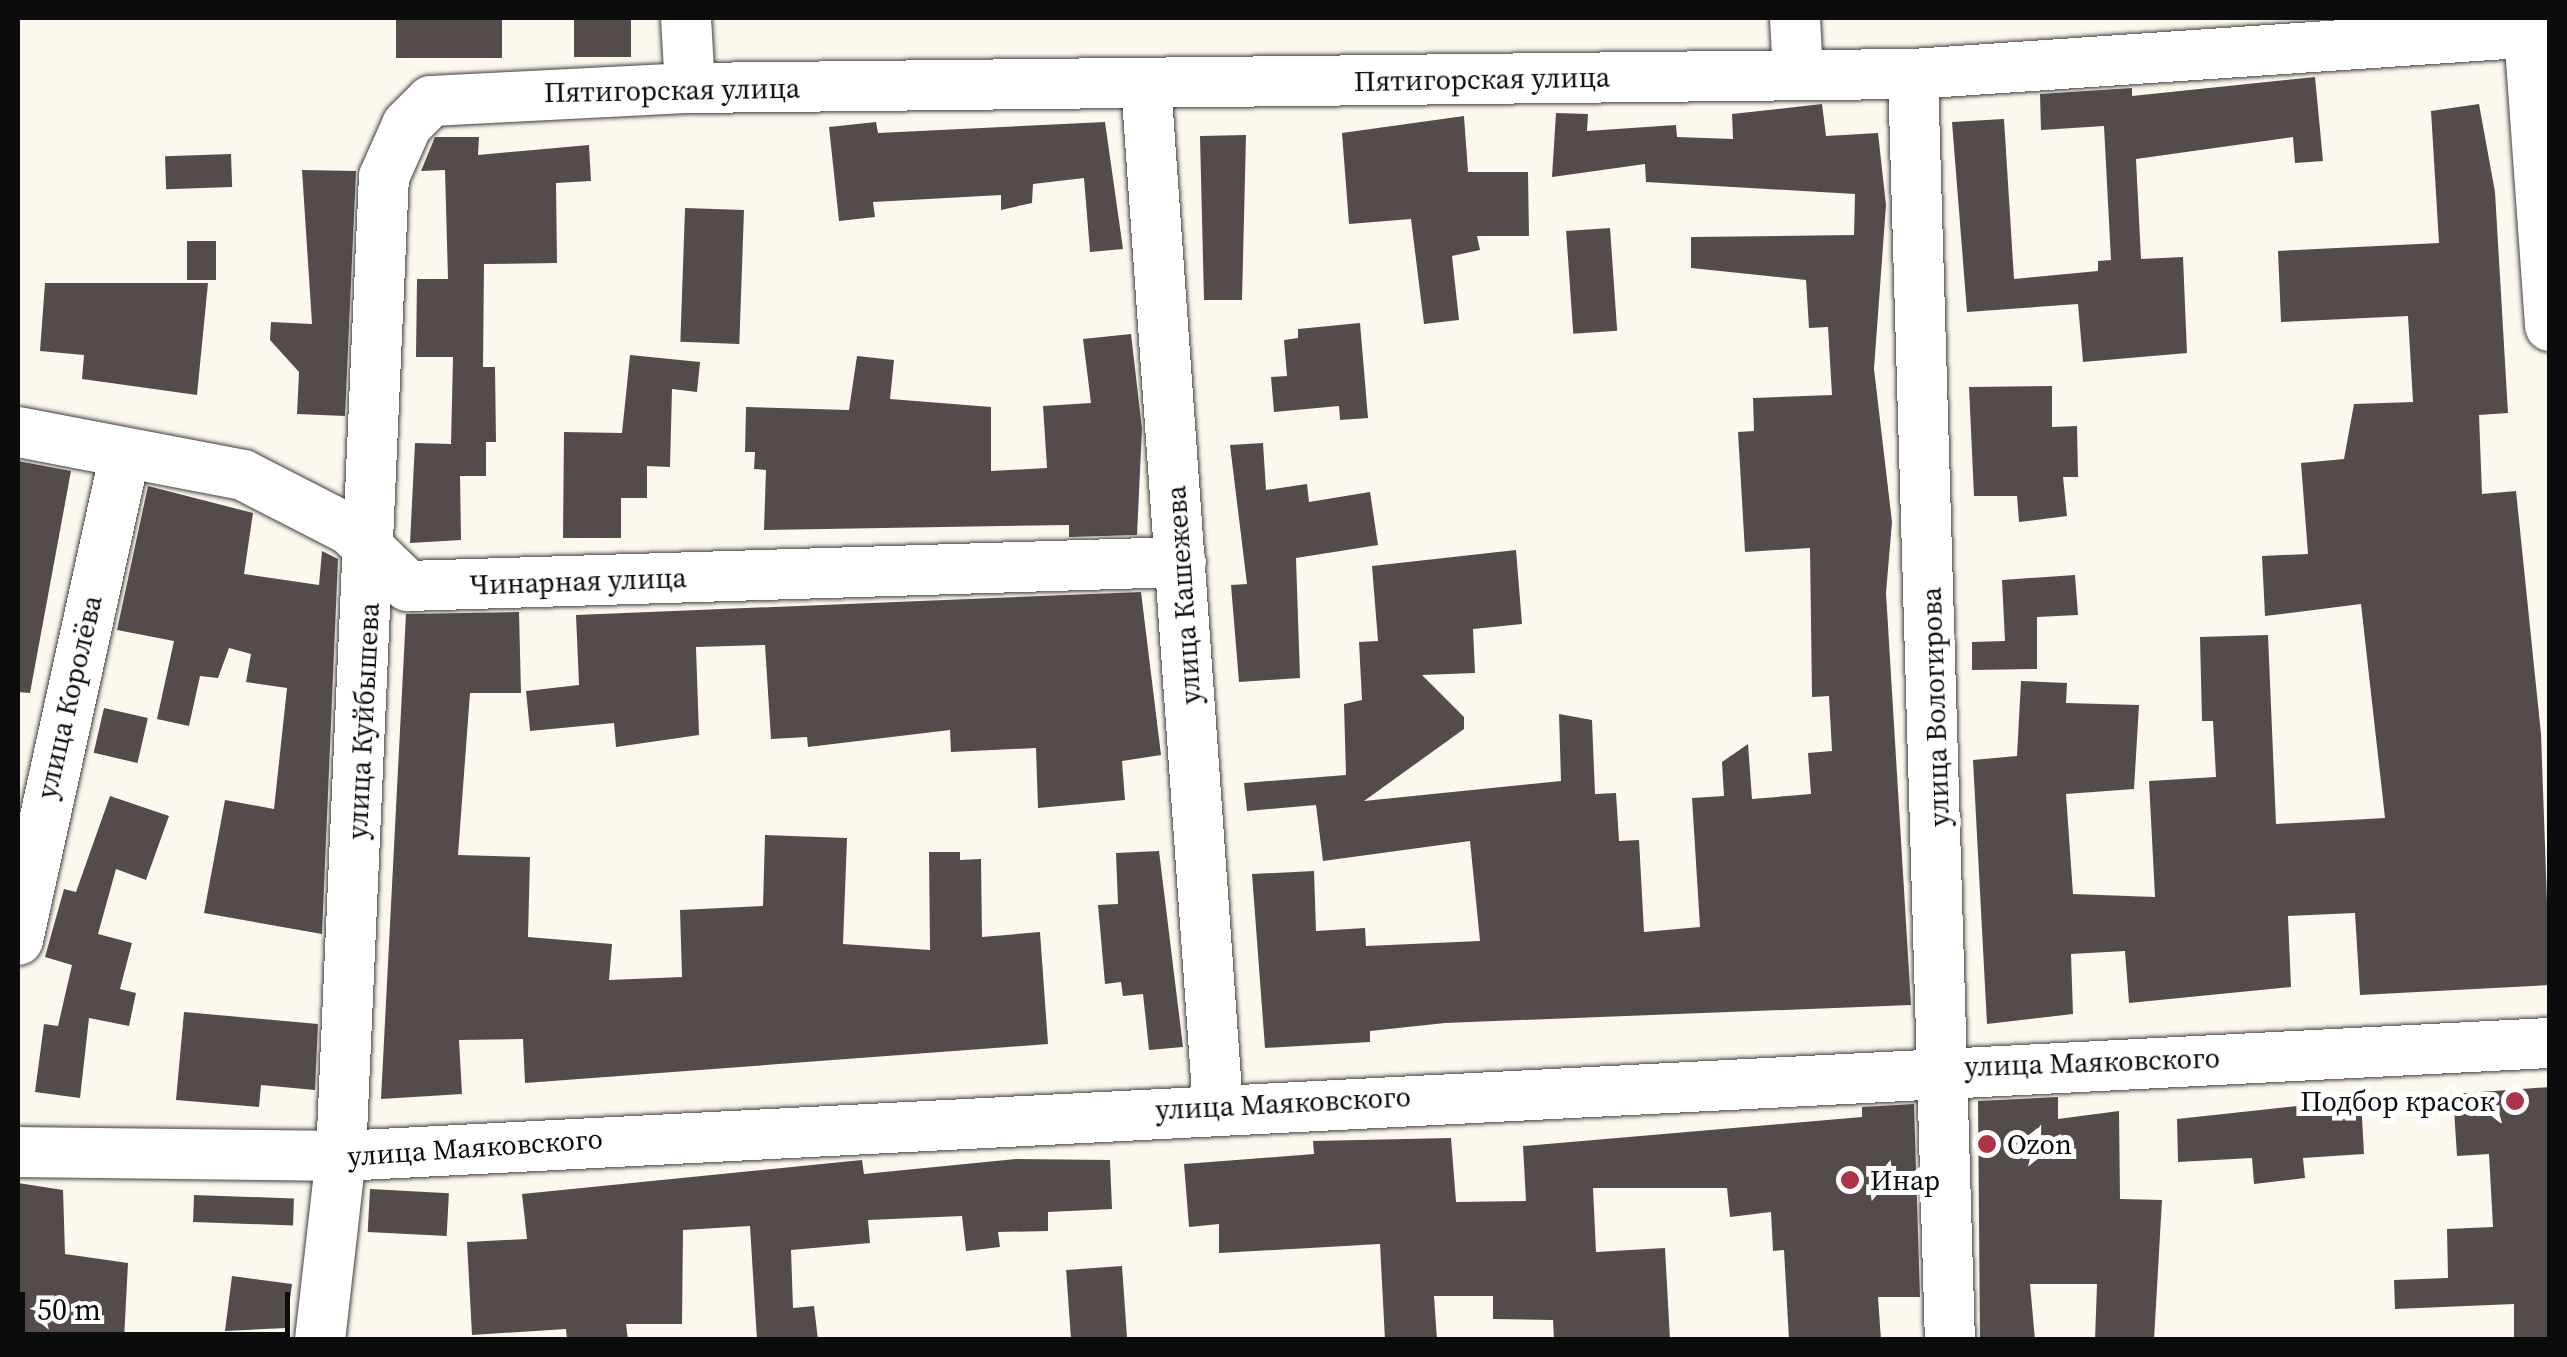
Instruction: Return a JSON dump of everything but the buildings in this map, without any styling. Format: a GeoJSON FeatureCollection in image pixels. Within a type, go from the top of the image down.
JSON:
{"type":"FeatureCollection","features":[{"type":"Feature","properties":{"kind":"street"},"geometry":{"type":"LineString","coordinates":[[686,18],[690,88]]}},
{"type":"Feature","properties":{"kind":"street"},"geometry":{"type":"LineString","coordinates":[[1796,18],[1798,74]]}},
{"type":"Feature","properties":{"kind":"street"},"geometry":{"type":"LineString","coordinates":[[2535,28],[2550,326]]}},
{"type":"Feature","properties":{"kind":"street","name":"Пятигорская улица"},"geometry":{"type":"LineString","coordinates":[[418,110],[468,94],[690,88],[1914,74],[2535,28]]}},
{"type":"Feature","properties":{"kind":"street","name":"улица Вологирова"},"geometry":{"type":"LineString","coordinates":[[1914,74],[1947,1068],[1950,1340]]}},
{"type":"Feature","properties":{"kind":"street","name":"улица Кашежева"},"geometry":{"type":"LineString","coordinates":[[1146,84],[1218,1107]]}},
{"type":"Feature","properties":{"kind":"street","name":"улица Куйбышева"},"geometry":{"type":"LineString","coordinates":[[320,1340],[340,1156],[372,548],[384,176],[418,110]]}},
{"type":"Feature","properties":{"kind":"street","name":"Чинарная улица"},"geometry":{"type":"LineString","coordinates":[[18,432],[125,455],[224,468],[372,548],[408,586],[1182,562]]}},
{"type":"Feature","properties":{"kind":"street","name":"улица Королёва"},"geometry":{"type":"LineString","coordinates":[[18,940],[125,455]]}},
{"type":"Feature","properties":{"kind":"street","name":"улица Маяковского"},"geometry":{"type":"LineString","coordinates":[[18,1152],[340,1156],[1947,1068],[2550,1042]]}},
{"type":"Feature","properties":{"kind":"place","name":"Подбор красок"},"geometry":{"type":"Point","coordinates":[2515,1101]}},
{"type":"Feature","properties":{"kind":"place","name":"Ozon"},"geometry":{"type":"Point","coordinates":[1987,1144]}},
{"type":"Feature","properties":{"kind":"place","name":"Инар"},"geometry":{"type":"Point","coordinates":[1850,1180]}}]}
